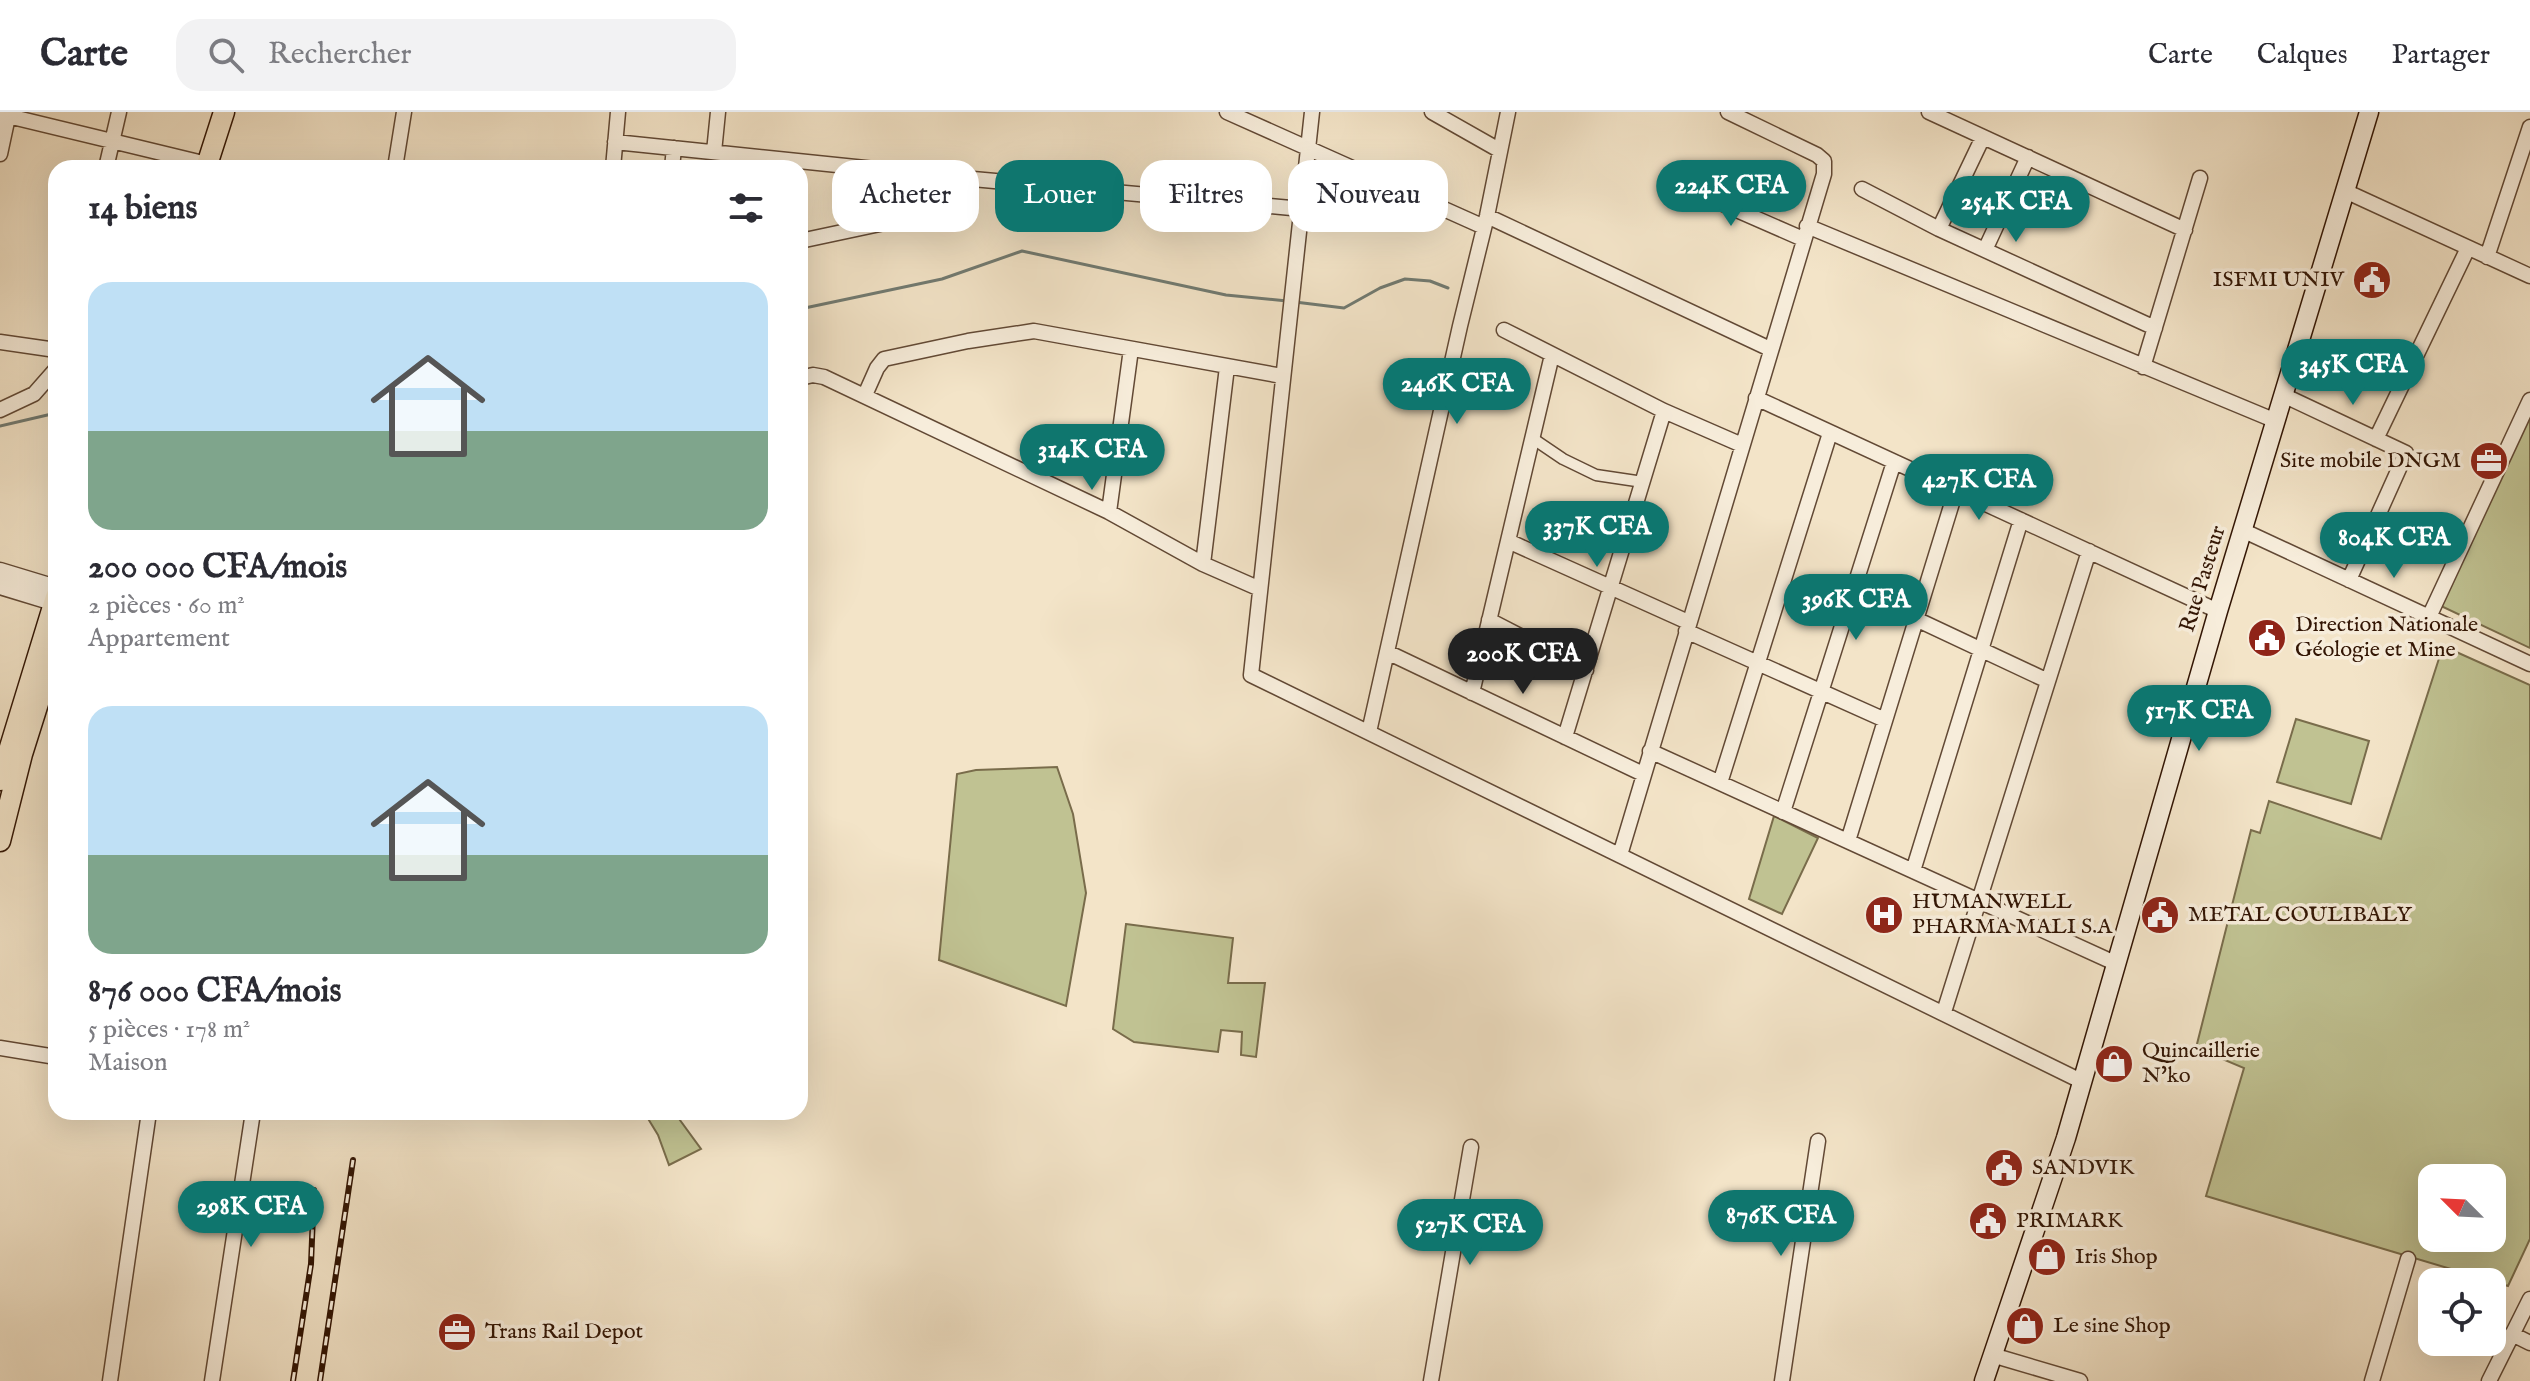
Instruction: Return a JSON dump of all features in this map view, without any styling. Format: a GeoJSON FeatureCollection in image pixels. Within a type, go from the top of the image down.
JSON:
{"type":"FeatureCollection","features":[{"type":"Feature","properties":{"kind":"main road"},"geometry":{"type":"LineString","coordinates":[[202,160],[211,112]]}},
{"type":"Feature","properties":{"kind":"main road"},"geometry":{"type":"LineString","coordinates":[[203,160],[224,112]]}},
{"type":"Feature","properties":{"kind":"main road","name":"Rue Pasteur"},"geometry":{"type":"LineString","coordinates":[[1984,1381],[2066,1138],[2218,611],[2369,112]]}},
{"type":"Feature","properties":{"kind":"main road"},"geometry":{"type":"LineString","coordinates":[[0,780],[3,755],[48,621]]}},
{"type":"Feature","properties":{"kind":"main road"},"geometry":{"type":"LineString","coordinates":[[0,841],[22,754],[48,671]]}},
{"type":"Feature","properties":{"kind":"street"},"geometry":{"type":"LineString","coordinates":[[108,160],[119,112]]}},
{"type":"Feature","properties":{"kind":"street"},"geometry":{"type":"LineString","coordinates":[[396,160],[404,112]]}},
{"type":"Feature","properties":{"kind":"street"},"geometry":{"type":"LineString","coordinates":[[614,160],[618,112]]}},
{"type":"Feature","properties":{"kind":"street"},"geometry":{"type":"LineString","coordinates":[[714,152],[718,112]]}},
{"type":"Feature","properties":{"kind":"street"},"geometry":{"type":"LineString","coordinates":[[1227,112],[1308,149],[1486,221],[1770,349]]}},
{"type":"Feature","properties":{"kind":"street"},"geometry":{"type":"LineString","coordinates":[[1307,160],[1312,112]]}},
{"type":"Feature","properties":{"kind":"street"},"geometry":{"type":"LineString","coordinates":[[1432,112],[1499,150]]}},
{"type":"Feature","properties":{"kind":"street"},"geometry":{"type":"LineString","coordinates":[[1369,732],[1508,112]]}},
{"type":"Feature","properties":{"kind":"street"},"geometry":{"type":"LineString","coordinates":[[1620,855],[1824,174],[1824,161],[1817,155],[1744,116],[1728,112]]}},
{"type":"Feature","properties":{"kind":"street"},"geometry":{"type":"LineString","coordinates":[[1929,112],[2185,230]]}},
{"type":"Feature","properties":{"kind":"street"},"geometry":{"type":"LineString","coordinates":[[0,154],[6,114],[182,160]]}},
{"type":"Feature","properties":{"kind":"street"},"geometry":{"type":"LineString","coordinates":[[2487,257],[2524,162],[2530,127]]}},
{"type":"Feature","properties":{"kind":"street"},"geometry":{"type":"LineString","coordinates":[[1939,229],[1983,137]]}},
{"type":"Feature","properties":{"kind":"street"},"geometry":{"type":"LineString","coordinates":[[615,142],[790,160]]}},
{"type":"Feature","properties":{"kind":"street"},"geometry":{"type":"LineString","coordinates":[[673,160],[674,148]]}},
{"type":"Feature","properties":{"kind":"street"},"geometry":{"type":"LineString","coordinates":[[1985,250],[2028,157]]}},
{"type":"Feature","properties":{"kind":"street"},"geometry":{"type":"LineString","coordinates":[[808,162],[832,164]]}},
{"type":"Feature","properties":{"kind":"street"},"geometry":{"type":"LineString","coordinates":[[2143,367],[2200,178]]}},
{"type":"Feature","properties":{"kind":"street"},"geometry":{"type":"LineString","coordinates":[[979,180],[1288,208]]}},
{"type":"Feature","properties":{"kind":"street"},"geometry":{"type":"LineString","coordinates":[[1675,183],[2276,421]]}},
{"type":"Feature","properties":{"kind":"street"},"geometry":{"type":"LineString","coordinates":[[1862,189],[1939,229],[2155,328]]}},
{"type":"Feature","properties":{"kind":"street"},"geometry":{"type":"LineString","coordinates":[[2345,191],[2530,276]]}},
{"type":"Feature","properties":{"kind":"street"},"geometry":{"type":"LineString","coordinates":[[808,239],[842,232]]}},
{"type":"Feature","properties":{"kind":"street"},"geometry":{"type":"LineString","coordinates":[[1300,232],[1251,675],[2081,1081]]}},
{"type":"Feature","properties":{"kind":"street"},"geometry":{"type":"LineString","coordinates":[[2376,439],[2468,248]]}},
{"type":"Feature","properties":{"kind":"street"},"geometry":{"type":"LineString","coordinates":[[1504,330],[1664,411],[1742,445]]}},
{"type":"Feature","properties":{"kind":"street"},"geometry":{"type":"LineString","coordinates":[[865,395],[884,359],[1034,331],[1282,376]]}},
{"type":"Feature","properties":{"kind":"street"},"geometry":{"type":"LineString","coordinates":[[0,342],[48,349]]}},
{"type":"Feature","properties":{"kind":"street"},"geometry":{"type":"LineString","coordinates":[[1109,512],[1131,349]]}},
{"type":"Feature","properties":{"kind":"street"},"geometry":{"type":"LineString","coordinates":[[1472,693],[1552,355]]}},
{"type":"Feature","properties":{"kind":"street"},"geometry":{"type":"LineString","coordinates":[[1203,564],[1227,367]]}},
{"type":"Feature","properties":{"kind":"street"},"geometry":{"type":"LineString","coordinates":[[808,376],[824,377],[865,395],[1109,512],[1203,564],[1260,589]]}},
{"type":"Feature","properties":{"kind":"street"},"geometry":{"type":"LineString","coordinates":[[0,410],[34,394],[48,378]]}},
{"type":"Feature","properties":{"kind":"street"},"geometry":{"type":"LineString","coordinates":[[2283,395],[2406,453],[2349,580]]}},
{"type":"Feature","properties":{"kind":"street"},"geometry":{"type":"LineString","coordinates":[[1756,398],[2218,611]]}},
{"type":"Feature","properties":{"kind":"street"},"geometry":{"type":"LineString","coordinates":[[2429,617],[2530,400]]}},
{"type":"Feature","properties":{"kind":"street"},"geometry":{"type":"LineString","coordinates":[[1565,737],[1664,411]]}},
{"type":"Feature","properties":{"kind":"street"},"geometry":{"type":"LineString","coordinates":[[1720,783],[1830,433]]}},
{"type":"Feature","properties":{"kind":"street"},"geometry":{"type":"LineString","coordinates":[[1532,438],[1563,459],[1596,475],[1643,482]]}},
{"type":"Feature","properties":{"kind":"street"},"geometry":{"type":"LineString","coordinates":[[1783,812],[1894,462]]}},
{"type":"Feature","properties":{"kind":"street"},"geometry":{"type":"LineString","coordinates":[[1848,841],[1956,490]]}},
{"type":"Feature","properties":{"kind":"street"},"geometry":{"type":"LineString","coordinates":[[1913,871],[2021,520]]}},
{"type":"Feature","properties":{"kind":"street"},"geometry":{"type":"LineString","coordinates":[[2242,530],[2530,664]]}},
{"type":"Feature","properties":{"kind":"street"},"geometry":{"type":"LineString","coordinates":[[1508,541],[1611,587],[1758,662],[1885,720]]}},
{"type":"Feature","properties":{"kind":"street"},"geometry":{"type":"LineString","coordinates":[[1944,1012],[2089,551]]}},
{"type":"Feature","properties":{"kind":"street"},"geometry":{"type":"LineString","coordinates":[[0,571],[48,593]]}},
{"type":"Feature","properties":{"kind":"street"},"geometry":{"type":"LineString","coordinates":[[0,586],[48,595]]}},
{"type":"Feature","properties":{"kind":"street"},"geometry":{"type":"LineString","coordinates":[[1852,589],[2048,681]]}},
{"type":"Feature","properties":{"kind":"street"},"geometry":{"type":"LineString","coordinates":[[1489,620],[1586,670]]}},
{"type":"Feature","properties":{"kind":"street"},"geometry":{"type":"LineString","coordinates":[[1387,652],[1643,774]]}},
{"type":"Feature","properties":{"kind":"street"},"geometry":{"type":"LineString","coordinates":[[1650,751],[2117,964]]}},
{"type":"Feature","properties":{"kind":"street"},"geometry":{"type":"LineString","coordinates":[[0,1048],[48,1056]]}},
{"type":"Feature","properties":{"kind":"street"},"geometry":{"type":"LineString","coordinates":[[110,1381],[148,1120]]}},
{"type":"Feature","properties":{"kind":"street"},"geometry":{"type":"LineString","coordinates":[[212,1381],[252,1120]]}},
{"type":"Feature","properties":{"kind":"street"},"geometry":{"type":"LineString","coordinates":[[1782,1381],[1818,1141]]}},
{"type":"Feature","properties":{"kind":"street"},"geometry":{"type":"LineString","coordinates":[[1431,1381],[1471,1147]]}},
{"type":"Feature","properties":{"kind":"street"},"geometry":{"type":"LineString","coordinates":[[2372,1381],[2408,1259]]}},
{"type":"Feature","properties":{"kind":"street"},"geometry":{"type":"LineString","coordinates":[[2489,1381],[2530,1299]]}},
{"type":"Feature","properties":{"kind":"street"},"geometry":{"type":"LineString","coordinates":[[2512,1334],[2530,1343]]}},
{"type":"Feature","properties":{"kind":"street"},"geometry":{"type":"LineString","coordinates":[[1992,1355],[2080,1381]]}},
{"type":"Feature","properties":{"kind":"green space"},"geometry":{"type":"Polygon","coordinates":[[[2530,415],[2530,648],[2441,606],[2530,415]]]}},
{"type":"Feature","properties":{"kind":"green space"},"geometry":{"type":"Polygon","coordinates":[[[2443,646],[2530,685],[2530,1239],[2508,1286],[2506,1268],[2448,1268],[2206,1196],[2244,1068],[2196,1048],[2251,830],[2260,833],[2269,801],[2381,839],[2443,646]]]}},
{"type":"Feature","properties":{"kind":"green space"},"geometry":{"type":"Polygon","coordinates":[[[2296,719],[2369,741],[2351,804],[2277,782],[2296,719]]]}},
{"type":"Feature","properties":{"kind":"green space"},"geometry":{"type":"Polygon","coordinates":[[[1057,767],[1073,814],[1086,893],[1066,1006],[939,960],[957,774],[976,770],[1057,767]]]}},
{"type":"Feature","properties":{"kind":"green space"},"geometry":{"type":"Polygon","coordinates":[[[1774,816],[1818,838],[1782,914],[1749,899],[1774,816]]]}},
{"type":"Feature","properties":{"kind":"green space"},"geometry":{"type":"Polygon","coordinates":[[[1126,924],[1233,938],[1228,983],[1265,983],[1256,1057],[1241,1055],[1242,1032],[1221,1030],[1218,1052],[1134,1042],[1113,1029],[1126,924]]]}},
{"type":"Feature","properties":{"kind":"green space"},"geometry":{"type":"Polygon","coordinates":[[[649,1120],[680,1120],[701,1149],[669,1165],[649,1120]]]}},
{"type":"Feature","properties":{"kind":"waterway"},"geometry":{"type":"LineString","coordinates":[[808,307],[942,279],[1022,251],[1226,295],[1287,301]]}},
{"type":"Feature","properties":{"kind":"waterway"},"geometry":{"type":"LineString","coordinates":[[1295,302],[1344,308],[1380,288],[1405,279],[1430,281],[1448,288]]}},
{"type":"Feature","properties":{"kind":"waterway"},"geometry":{"type":"LineString","coordinates":[[0,426],[48,415]]}},
{"type":"Feature","properties":{"kind":"railway"},"geometry":{"type":"LineString","coordinates":[[320,1381],[353,1160]]}},
{"type":"Feature","properties":{"kind":"railway"},"geometry":{"type":"LineString","coordinates":[[293,1381],[311,1264],[314,1190]]}},
{"type":"Feature","properties":{"kind":"place","name":"ISFMI UNIV"},"geometry":{"type":"Point","coordinates":[2372,280]}},
{"type":"Feature","properties":{"kind":"place","name":"Site mobile DNGM"},"geometry":{"type":"Point","coordinates":[2489,461]}},
{"type":"Feature","properties":{"kind":"place","name":"Direction Nationale Géologie et Mine"},"geometry":{"type":"Point","coordinates":[2267,638]}},
{"type":"Feature","properties":{"kind":"place","name":"HUMANWELL PHARMA MALI S.A"},"geometry":{"type":"Point","coordinates":[1884,915]}},
{"type":"Feature","properties":{"kind":"place","name":"METAL COULIBALY"},"geometry":{"type":"Point","coordinates":[2160,915]}},
{"type":"Feature","properties":{"kind":"place","name":"Quincaillerie N'ko"},"geometry":{"type":"Point","coordinates":[2114,1064]}},
{"type":"Feature","properties":{"kind":"place","name":"SANDVIK"},"geometry":{"type":"Point","coordinates":[2004,1168]}},
{"type":"Feature","properties":{"kind":"place","name":"PRIMARK"},"geometry":{"type":"Point","coordinates":[1988,1221]}},
{"type":"Feature","properties":{"kind":"place","name":"Iris Shop"},"geometry":{"type":"Point","coordinates":[2047,1257]}},
{"type":"Feature","properties":{"kind":"place","name":"Le sine Shop"},"geometry":{"type":"Point","coordinates":[2025,1326]}},
{"type":"Feature","properties":{"kind":"place","name":"Trans Rail Depot"},"geometry":{"type":"Point","coordinates":[457,1332]}}]}
